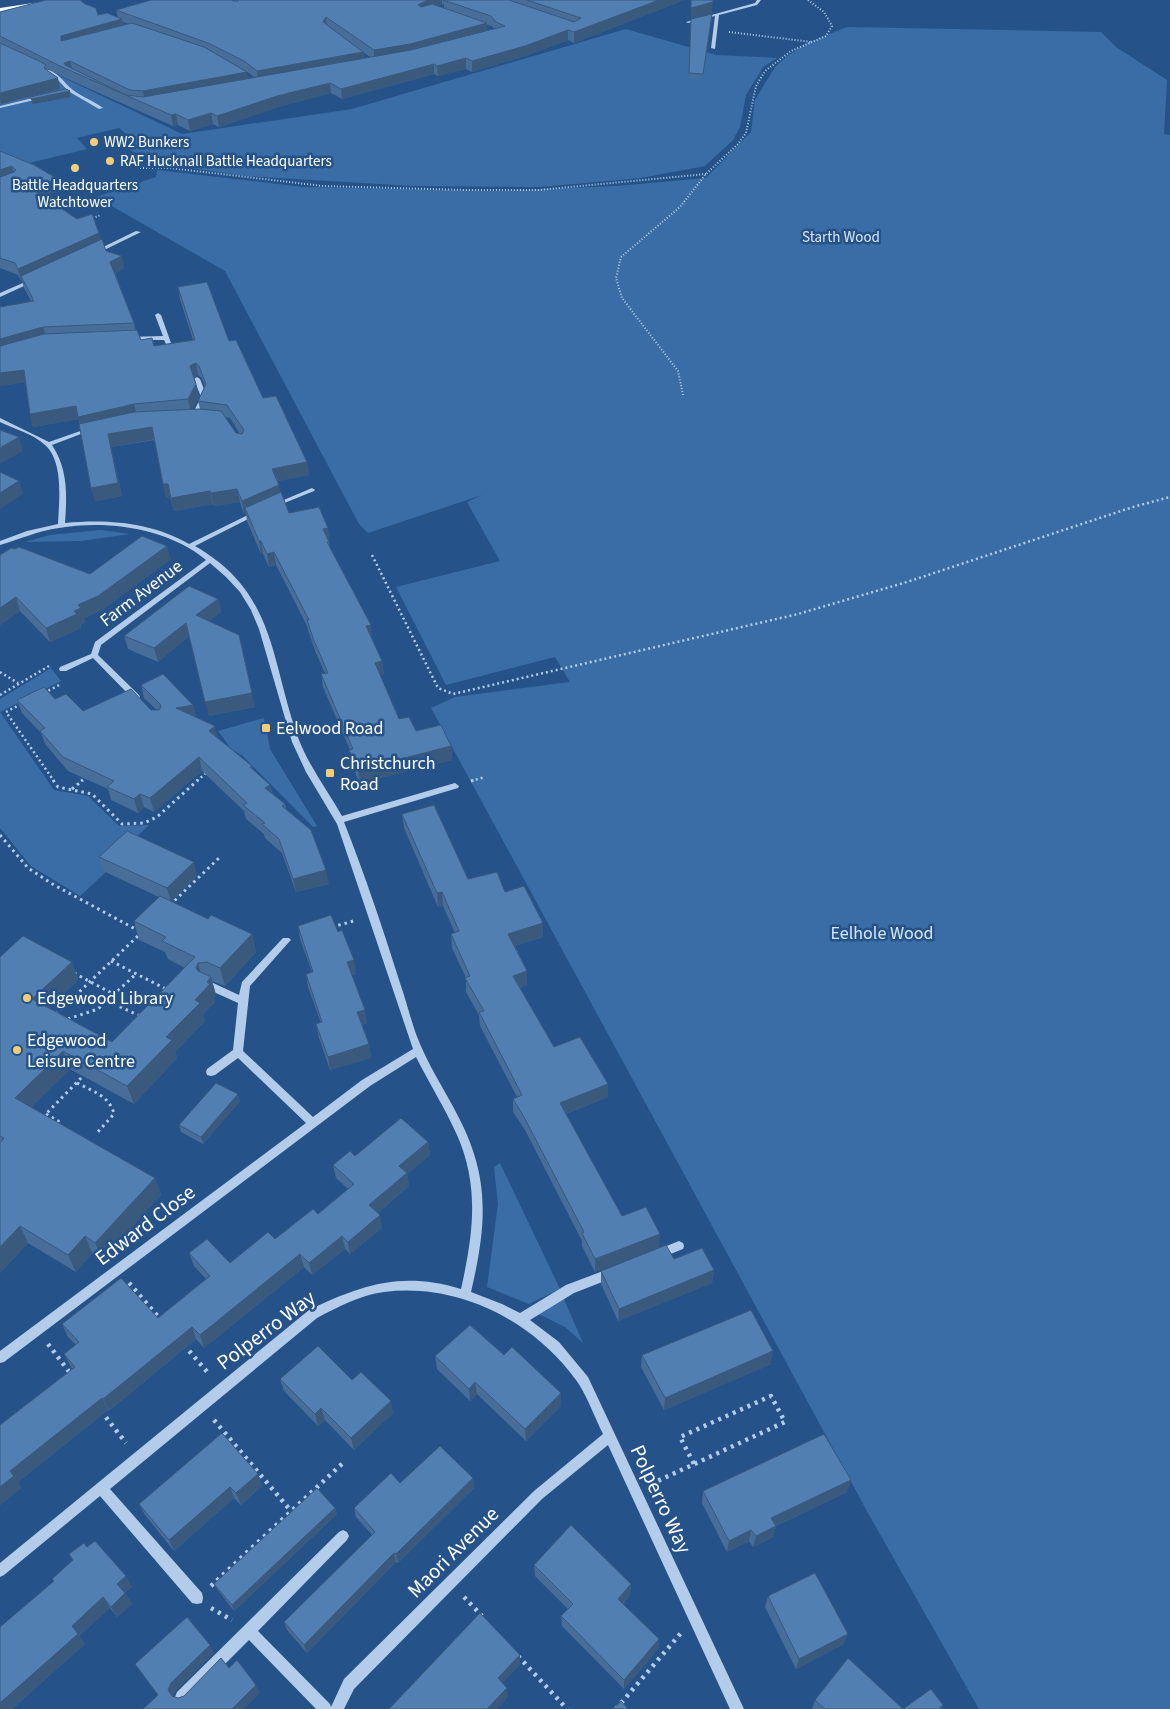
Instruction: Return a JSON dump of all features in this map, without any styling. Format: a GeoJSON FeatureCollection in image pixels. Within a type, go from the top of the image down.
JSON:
{"type":"FeatureCollection","features":[{"type":"Feature","properties":{"kind":"main road"},"geometry":{"type":"LineString","coordinates":[[0,10],[64,0]]}},
{"type":"Feature","properties":{"kind":"street"},"geometry":{"type":"LineString","coordinates":[[688,22],[756,4],[759,0]]}},
{"type":"Feature","properties":{"kind":"street"},"geometry":{"type":"LineString","coordinates":[[713,48],[717,14]]}},
{"type":"Feature","properties":{"kind":"street"},"geometry":{"type":"LineString","coordinates":[[42,69],[61,80],[70,90],[101,108]]}},
{"type":"Feature","properties":{"kind":"street"},"geometry":{"type":"LineString","coordinates":[[62,92],[70,90]]}},
{"type":"Feature","properties":{"kind":"street"},"geometry":{"type":"LineString","coordinates":[[0,106],[46,96]]}},
{"type":"Feature","properties":{"kind":"street"},"geometry":{"type":"LineString","coordinates":[[85,257],[138,232]]}},
{"type":"Feature","properties":{"kind":"street"},"geometry":{"type":"LineString","coordinates":[[0,288],[3,294],[41,277]]}},
{"type":"Feature","properties":{"kind":"street"},"geometry":{"type":"LineString","coordinates":[[158,315],[169,348]]}},
{"type":"Feature","properties":{"kind":"street"},"geometry":{"type":"LineString","coordinates":[[117,340],[166,338]]}},
{"type":"Feature","properties":{"kind":"street"},"geometry":{"type":"LineString","coordinates":[[197,379],[204,396],[191,417],[203,418]]}},
{"type":"Feature","properties":{"kind":"street"},"geometry":{"type":"LineString","coordinates":[[0,421],[48,444],[58,464],[63,486],[61,525]]}},
{"type":"Feature","properties":{"kind":"street"},"geometry":{"type":"LineString","coordinates":[[48,444],[100,427]]}},
{"type":"Feature","properties":{"kind":"street"},"geometry":{"type":"LineString","coordinates":[[190,546],[263,509],[312,490]]}},
{"type":"Feature","properties":{"kind":"street"},"geometry":{"type":"LineString","coordinates":[[0,543],[36,530],[61,525],[83,522],[130,524],[171,536],[190,546],[211,559],[246,592],[259,618],[279,680],[292,734],[308,770],[340,820],[418,1051],[459,1125],[472,1165],[479,1200],[478,1239],[465,1294]]}},
{"type":"Feature","properties":{"kind":"street","name":"Farm Avenue"},"geometry":{"type":"LineString","coordinates":[[63,669],[94,654],[98,644],[211,559]]}},
{"type":"Feature","properties":{"kind":"street"},"geometry":{"type":"LineString","coordinates":[[94,654],[146,707]]}},
{"type":"Feature","properties":{"kind":"street"},"geometry":{"type":"LineString","coordinates":[[340,820],[455,786]]}},
{"type":"Feature","properties":{"kind":"street"},"geometry":{"type":"LineString","coordinates":[[211,1072],[238,1052],[245,985],[286,940]]}},
{"type":"Feature","properties":{"kind":"street"},"geometry":{"type":"LineString","coordinates":[[208,985],[242,1006]]}},
{"type":"Feature","properties":{"kind":"street","name":"Edward Close"},"geometry":{"type":"LineString","coordinates":[[0,1358],[366,1083],[418,1051]]}},
{"type":"Feature","properties":{"kind":"street"},"geometry":{"type":"LineString","coordinates":[[238,1052],[313,1123]]}},
{"type":"Feature","properties":{"kind":"street"},"geometry":{"type":"LineString","coordinates":[[652,1257],[679,1246]]}},
{"type":"Feature","properties":{"kind":"street"},"geometry":{"type":"LineString","coordinates":[[521,1319],[570,1289],[624,1267]]}},
{"type":"Feature","properties":{"kind":"street","name":"Polperro Way"},"geometry":{"type":"LineString","coordinates":[[2,1564],[101,1488],[313,1314],[345,1298],[392,1287],[418,1286],[465,1294],[521,1319],[554,1345],[584,1380],[737,1709]]}},
{"type":"Feature","properties":{"kind":"street","name":"Maori Avenue"},"geometry":{"type":"LineString","coordinates":[[337,1709],[349,1684],[538,1495],[610,1436]]}},
{"type":"Feature","properties":{"kind":"street"},"geometry":{"type":"LineString","coordinates":[[101,1488],[197,1598]]}},
{"type":"Feature","properties":{"kind":"street"},"geometry":{"type":"LineString","coordinates":[[182,1697],[343,1536]]}},
{"type":"Feature","properties":{"kind":"street"},"geometry":{"type":"LineString","coordinates":[[249,1631],[325,1709]]}},
{"type":"Feature","properties":{"kind":"path"},"geometry":{"type":"LineString","coordinates":[[683,395],[678,371],[622,298],[616,278],[621,257],[680,206],[706,174],[738,144],[746,133],[754,94],[766,71],[776,61],[826,36],[832,26],[824,12],[808,0]]}},
{"type":"Feature","properties":{"kind":"path"},"geometry":{"type":"LineString","coordinates":[[715,33],[738,32],[813,42]]}},
{"type":"Feature","properties":{"kind":"path"},"geometry":{"type":"LineString","coordinates":[[140,168],[170,168],[322,186],[466,190],[538,190],[706,174]]}},
{"type":"Feature","properties":{"kind":"path"},"geometry":{"type":"LineString","coordinates":[[84,222],[102,215]]}},
{"type":"Feature","properties":{"kind":"path"},"geometry":{"type":"LineString","coordinates":[[372,555],[438,688],[453,694],[798,614],[907,582],[1133,507],[1170,497]]}},
{"type":"Feature","properties":{"kind":"path"},"geometry":{"type":"LineString","coordinates":[[0,695],[56,662],[72,678],[39,695]]}},
{"type":"Feature","properties":{"kind":"path"},"geometry":{"type":"LineString","coordinates":[[0,672],[18,683]]}},
{"type":"Feature","properties":{"kind":"path"},"geometry":{"type":"LineString","coordinates":[[22,704],[6,712],[58,787],[92,794],[122,824],[144,823],[157,817],[211,768]]}},
{"type":"Feature","properties":{"kind":"path"},"geometry":{"type":"LineString","coordinates":[[71,790],[93,770]]}},
{"type":"Feature","properties":{"kind":"path"},"geometry":{"type":"LineString","coordinates":[[0,835],[28,868],[41,877],[91,906],[142,932],[50,1020]]}},
{"type":"Feature","properties":{"kind":"path"},"geometry":{"type":"LineString","coordinates":[[164,912],[220,858]]}},
{"type":"Feature","properties":{"kind":"path"},"geometry":{"type":"LineString","coordinates":[[329,928],[372,916]]}},
{"type":"Feature","properties":{"kind":"path"},"geometry":{"type":"LineString","coordinates":[[112,961],[169,991],[163,997]]}},
{"type":"Feature","properties":{"kind":"path"},"geometry":{"type":"LineString","coordinates":[[67,969],[115,995]]}},
{"type":"Feature","properties":{"kind":"path"},"geometry":{"type":"LineString","coordinates":[[64,1019],[87,1016],[115,995],[136,974]]}},
{"type":"Feature","properties":{"kind":"path"},"geometry":{"type":"LineString","coordinates":[[108,1001],[143,1017]]}},
{"type":"Feature","properties":{"kind":"path"},"geometry":{"type":"LineString","coordinates":[[136,1024],[149,1011]]}},
{"type":"Feature","properties":{"kind":"path"},"geometry":{"type":"LineString","coordinates":[[40,1120],[91,1069]]}},
{"type":"Feature","properties":{"kind":"path"},"geometry":{"type":"LineString","coordinates":[[77,1083],[109,1101],[114,1108],[114,1114],[96,1134]]}},
{"type":"Feature","properties":{"kind":"path"},"geometry":{"type":"LineString","coordinates":[[46,1114],[60,1122]]}},
{"type":"Feature","properties":{"kind":"path"},"geometry":{"type":"LineString","coordinates":[[117,1270],[163,1322]]}},
{"type":"Feature","properties":{"kind":"path"},"geometry":{"type":"LineString","coordinates":[[37,1330],[72,1375]]}},
{"type":"Feature","properties":{"kind":"path"},"geometry":{"type":"LineString","coordinates":[[183,1344],[196,1359]]}},
{"type":"Feature","properties":{"kind":"path"},"geometry":{"type":"LineString","coordinates":[[635,1491],[694,1464],[785,1422],[771,1396],[680,1437],[694,1464]]}},
{"type":"Feature","properties":{"kind":"path"},"geometry":{"type":"LineString","coordinates":[[96,1404],[138,1458]]}},
{"type":"Feature","properties":{"kind":"path"},"geometry":{"type":"LineString","coordinates":[[201,1406],[291,1511]]}},
{"type":"Feature","properties":{"kind":"path"},"geometry":{"type":"LineString","coordinates":[[249,1631],[197,1598],[344,1462]]}},
{"type":"Feature","properties":{"kind":"path"},"geometry":{"type":"LineString","coordinates":[[451,1582],[488,1622]]}},
{"type":"Feature","properties":{"kind":"path"},"geometry":{"type":"LineString","coordinates":[[616,1709],[695,1618]]}},
{"type":"Feature","properties":{"kind":"path"},"geometry":{"type":"LineString","coordinates":[[514,1651],[567,1709]]}},
{"type":"Feature","properties":{"kind":"green space"},"geometry":{"type":"Polygon","coordinates":[[[847,27],[1101,32],[1116,47],[1167,80],[1164,134],[1170,135],[1170,1709],[979,1709],[868,1513],[431,708],[455,697],[570,682],[555,657],[446,685],[396,587],[500,561],[467,502],[482,495],[368,533],[359,524],[225,271],[96,197],[156,177],[157,170],[303,187],[497,191],[617,186],[706,178],[751,132],[755,100],[775,67],[807,43],[847,27]]]}},
{"type":"Feature","properties":{"kind":"green space"},"geometry":{"type":"Polygon","coordinates":[[[626,29],[716,55],[777,58],[763,67],[746,95],[740,127],[733,140],[705,166],[641,178],[540,187],[413,186],[246,176],[183,167],[157,166],[157,162],[118,145],[132,139],[119,128],[77,138],[87,149],[21,165],[0,158],[0,80],[45,69],[182,134],[352,109],[626,29]]]}},
{"type":"Feature","properties":{"kind":"green space"},"geometry":{"type":"Polygon","coordinates":[[[101,530],[130,534],[81,541],[25,542],[50,535],[101,530]]]}},
{"type":"Feature","properties":{"kind":"green space"},"geometry":{"type":"Polygon","coordinates":[[[51,668],[61,681],[0,712],[0,699],[51,668]]]}},
{"type":"Feature","properties":{"kind":"green space"},"geometry":{"type":"Polygon","coordinates":[[[0,712],[54,790],[88,796],[119,826],[149,825],[133,840],[137,843],[80,896],[31,866],[0,828],[0,712]]]}},
{"type":"Feature","properties":{"kind":"green space"},"geometry":{"type":"Polygon","coordinates":[[[264,718],[270,749],[317,826],[313,827],[242,755],[232,750],[218,731],[264,718]]]}},
{"type":"Feature","properties":{"kind":"green space"},"geometry":{"type":"Polygon","coordinates":[[[500,1163],[560,1289],[529,1304],[487,1287],[498,1204],[494,1167],[500,1163]]]}},
{"type":"Feature","properties":{"kind":"green space"},"geometry":{"type":"Polygon","coordinates":[[[563,1297],[583,1343],[565,1327],[539,1314],[563,1297]]]}},
{"type":"Feature","properties":{"kind":"building"},"geometry":{"type":"Polygon","coordinates":[[[46,0],[80,0],[96,8],[98,15],[107,13],[122,19],[61,36],[61,41],[132,23],[204,47],[247,72],[143,91],[130,90],[70,61],[64,63],[126,95],[143,97],[411,50],[505,26],[496,22],[491,16],[443,0],[509,0],[574,22],[581,18],[527,0],[659,0],[574,32],[568,30],[525,46],[472,61],[466,58],[437,66],[434,64],[341,89],[330,83],[277,96],[217,116],[211,113],[188,120],[176,114],[171,115],[60,66],[0,36],[0,12],[46,0]]]}},
{"type":"Feature","properties":{"kind":"building"},"geometry":{"type":"Polygon","coordinates":[[[151,0],[428,0],[418,5],[422,7],[432,4],[487,23],[410,44],[374,50],[326,17],[323,22],[363,52],[257,71],[244,61],[208,43],[116,10],[151,0]]]}},
{"type":"Feature","properties":{"kind":"building"},"geometry":{"type":"Polygon","coordinates":[[[691,0],[713,0],[713,2],[691,8],[691,0]]]}},
{"type":"Feature","properties":{"kind":"building"},"geometry":{"type":"Polygon","coordinates":[[[712,14],[703,74],[689,73],[691,19],[712,14]]]}},
{"type":"Feature","properties":{"kind":"building"},"geometry":{"type":"Polygon","coordinates":[[[0,43],[46,65],[44,68],[58,78],[0,93],[0,43]]]}},
{"type":"Feature","properties":{"kind":"building"},"geometry":{"type":"Polygon","coordinates":[[[66,89],[70,91],[31,99],[30,97],[66,89]]]}},
{"type":"Feature","properties":{"kind":"building"},"geometry":{"type":"Polygon","coordinates":[[[0,151],[34,165],[58,179],[31,188],[77,219],[92,214],[99,233],[18,269],[15,263],[0,258],[0,177],[16,170],[12,166],[0,170],[0,151]]]}},
{"type":"Feature","properties":{"kind":"building"},"geometry":{"type":"Polygon","coordinates":[[[102,239],[106,251],[122,256],[110,262],[134,323],[43,327],[0,339],[0,307],[34,301],[21,276],[102,239]]]}},
{"type":"Feature","properties":{"kind":"building"},"geometry":{"type":"Polygon","coordinates":[[[207,282],[229,341],[236,340],[263,398],[276,396],[307,462],[272,469],[279,485],[242,501],[237,489],[211,493],[210,491],[171,498],[168,484],[163,484],[152,427],[108,434],[118,483],[91,488],[79,424],[134,412],[199,409],[221,411],[236,433],[242,434],[244,430],[227,405],[198,401],[206,384],[196,363],[190,366],[196,384],[188,399],[134,404],[78,417],[76,406],[30,414],[24,370],[0,373],[0,346],[44,334],[137,330],[141,340],[152,338],[154,346],[195,340],[178,287],[207,282]]]}},
{"type":"Feature","properties":{"kind":"building"},"geometry":{"type":"Polygon","coordinates":[[[0,430],[19,437],[0,448],[0,430]]]}},
{"type":"Feature","properties":{"kind":"building"},"geometry":{"type":"Polygon","coordinates":[[[0,472],[19,481],[0,493],[0,472]]]}},
{"type":"Feature","properties":{"kind":"building"},"geometry":{"type":"Polygon","coordinates":[[[281,492],[289,513],[319,507],[328,528],[323,529],[329,542],[327,542],[371,625],[366,626],[382,661],[375,663],[399,719],[409,717],[416,731],[441,725],[451,746],[358,770],[349,750],[353,749],[321,674],[328,673],[313,638],[307,620],[309,620],[274,552],[267,554],[261,541],[259,541],[245,508],[281,492]]]}},
{"type":"Feature","properties":{"kind":"building"},"geometry":{"type":"Polygon","coordinates":[[[142,536],[167,546],[98,596],[78,605],[81,608],[74,611],[77,614],[46,628],[16,597],[0,608],[0,555],[11,548],[19,547],[90,574],[142,536]]]}},
{"type":"Feature","properties":{"kind":"building"},"geometry":{"type":"Polygon","coordinates":[[[189,586],[218,599],[196,615],[239,635],[252,693],[205,702],[186,623],[154,648],[124,636],[189,586]]]}},
{"type":"Feature","properties":{"kind":"building"},"geometry":{"type":"Polygon","coordinates":[[[163,674],[193,705],[176,708],[215,726],[209,731],[252,766],[250,767],[270,785],[265,788],[285,804],[282,806],[311,830],[326,870],[293,879],[279,839],[262,824],[265,823],[243,805],[247,803],[199,757],[150,798],[140,794],[134,799],[107,787],[114,781],[63,757],[40,731],[45,728],[17,700],[44,687],[55,699],[66,694],[83,711],[131,689],[151,710],[159,710],[160,704],[141,685],[163,674]]]}},
{"type":"Feature","properties":{"kind":"building"},"geometry":{"type":"Polygon","coordinates":[[[434,805],[468,879],[497,872],[505,892],[524,886],[543,923],[508,934],[527,971],[513,976],[554,1047],[580,1037],[608,1084],[560,1103],[622,1216],[646,1207],[660,1234],[595,1259],[582,1233],[584,1232],[513,1099],[522,1095],[479,1012],[484,1011],[465,978],[470,976],[451,934],[459,931],[442,892],[437,893],[402,814],[434,805]]]}},
{"type":"Feature","properties":{"kind":"building"},"geometry":{"type":"Polygon","coordinates":[[[127,831],[194,862],[167,888],[99,857],[127,831]]]}},
{"type":"Feature","properties":{"kind":"building"},"geometry":{"type":"Polygon","coordinates":[[[160,896],[208,919],[211,915],[252,934],[220,968],[207,962],[198,963],[196,968],[198,971],[211,977],[207,982],[210,984],[195,1000],[200,1003],[166,1037],[172,1040],[127,1086],[63,1051],[15,1098],[155,1178],[95,1243],[85,1236],[68,1255],[20,1226],[0,1247],[0,1143],[4,1138],[0,1136],[0,957],[23,936],[72,962],[32,999],[112,1042],[195,957],[162,941],[166,937],[134,921],[160,896]]]}},
{"type":"Feature","properties":{"kind":"building"},"geometry":{"type":"Polygon","coordinates":[[[331,915],[338,932],[342,930],[354,960],[347,962],[365,1010],[357,1012],[369,1044],[328,1057],[316,1024],[322,1022],[306,974],[313,972],[298,926],[331,915]]]}},
{"type":"Feature","properties":{"kind":"building"},"geometry":{"type":"Polygon","coordinates":[[[216,1083],[238,1094],[201,1137],[179,1125],[216,1083]]]}},
{"type":"Feature","properties":{"kind":"building"},"geometry":{"type":"Polygon","coordinates":[[[401,1118],[428,1142],[399,1166],[407,1173],[369,1205],[380,1215],[348,1242],[342,1236],[309,1263],[300,1254],[200,1335],[192,1327],[10,1471],[14,1476],[0,1487],[0,1425],[75,1367],[64,1354],[79,1342],[62,1324],[121,1278],[158,1318],[210,1276],[189,1253],[207,1239],[230,1263],[268,1232],[275,1239],[313,1209],[318,1214],[354,1184],[333,1165],[350,1151],[355,1156],[401,1118]]]}},
{"type":"Feature","properties":{"kind":"building"},"geometry":{"type":"Polygon","coordinates":[[[666,1245],[674,1259],[702,1248],[714,1270],[619,1309],[601,1271],[666,1245]]]}},
{"type":"Feature","properties":{"kind":"building"},"geometry":{"type":"Polygon","coordinates":[[[751,1310],[773,1351],[665,1398],[642,1355],[751,1310]]]}},
{"type":"Feature","properties":{"kind":"building"},"geometry":{"type":"Polygon","coordinates":[[[470,1325],[504,1355],[512,1347],[561,1393],[525,1429],[475,1382],[469,1389],[435,1356],[470,1325]]]}},
{"type":"Feature","properties":{"kind":"building"},"geometry":{"type":"Polygon","coordinates":[[[318,1346],[352,1380],[361,1372],[391,1401],[351,1438],[321,1408],[315,1414],[280,1379],[318,1346]]]}},
{"type":"Feature","properties":{"kind":"building"},"geometry":{"type":"Polygon","coordinates":[[[222,1433],[258,1474],[236,1493],[230,1487],[169,1540],[139,1504],[222,1433]]]}},
{"type":"Feature","properties":{"kind":"building"},"geometry":{"type":"Polygon","coordinates":[[[824,1434],[851,1480],[771,1518],[776,1526],[756,1536],[751,1530],[729,1541],[703,1491],[824,1434]]]}},
{"type":"Feature","properties":{"kind":"building"},"geometry":{"type":"Polygon","coordinates":[[[440,1446],[473,1478],[396,1554],[394,1553],[304,1645],[284,1622],[375,1532],[354,1508],[391,1473],[400,1483],[440,1446]]]}},
{"type":"Feature","properties":{"kind":"building"},"geometry":{"type":"Polygon","coordinates":[[[317,1488],[335,1508],[232,1605],[214,1584],[317,1488]]]}},
{"type":"Feature","properties":{"kind":"building"},"geometry":{"type":"Polygon","coordinates":[[[571,1525],[631,1584],[618,1599],[659,1639],[624,1680],[561,1616],[573,1604],[534,1565],[571,1525]]]}},
{"type":"Feature","properties":{"kind":"building"},"geometry":{"type":"Polygon","coordinates":[[[95,1541],[126,1576],[117,1584],[125,1593],[111,1607],[103,1597],[72,1626],[78,1634],[0,1703],[0,1627],[54,1581],[52,1579],[73,1560],[69,1554],[84,1543],[87,1547],[95,1541]]]}},
{"type":"Feature","properties":{"kind":"building"},"geometry":{"type":"Polygon","coordinates":[[[815,1573],[848,1634],[799,1659],[768,1596],[815,1573]]]}},
{"type":"Feature","properties":{"kind":"building"},"geometry":{"type":"Polygon","coordinates":[[[480,1613],[520,1655],[498,1678],[507,1688],[487,1709],[389,1709],[480,1613]]]}},
{"type":"Feature","properties":{"kind":"building"},"geometry":{"type":"Polygon","coordinates":[[[187,1617],[210,1645],[171,1683],[168,1690],[172,1696],[178,1698],[184,1696],[221,1658],[229,1668],[237,1660],[256,1685],[232,1709],[143,1709],[158,1695],[135,1664],[187,1617]]]}},
{"type":"Feature","properties":{"kind":"building"},"geometry":{"type":"Polygon","coordinates":[[[848,1658],[903,1709],[825,1709],[815,1700],[848,1658]]]}},
{"type":"Feature","properties":{"kind":"building"},"geometry":{"type":"Polygon","coordinates":[[[931,1689],[943,1705],[938,1709],[903,1709],[931,1689]]]}},
{"type":"Feature","properties":{"kind":"building"},"geometry":{"type":"Polygon","coordinates":[[[621,1701],[628,1709],[614,1709],[621,1701]]]}},
{"type":"Feature","properties":{"kind":"place","name":"WW2 Bunkers"},"geometry":{"type":"Point","coordinates":[94,142]}},
{"type":"Feature","properties":{"kind":"place","name":"RAF Hucknall Battle Headquarters"},"geometry":{"type":"Point","coordinates":[110,161]}},
{"type":"Feature","properties":{"kind":"place","name":"Battle Headquarters Watchtower"},"geometry":{"type":"Point","coordinates":[75,168]}},
{"type":"Feature","properties":{"kind":"place","name":"Eelwood Road"},"geometry":{"type":"Point","coordinates":[266,728]}},
{"type":"Feature","properties":{"kind":"place","name":"Christchurch Road"},"geometry":{"type":"Point","coordinates":[330,773]}},
{"type":"Feature","properties":{"kind":"place","name":"Edgewood Library"},"geometry":{"type":"Point","coordinates":[27,998]}},
{"type":"Feature","properties":{"kind":"place","name":"Edgewood Leisure Centre"},"geometry":{"type":"Point","coordinates":[17,1050]}},
{"type":"Feature","properties":{"kind":"park label","name":"Starth Wood"},"geometry":{"type":"Point","coordinates":[841,237]}},
{"type":"Feature","properties":{"kind":"park label","name":"Eelhole Wood"},"geometry":{"type":"Point","coordinates":[882,933]}}]}
